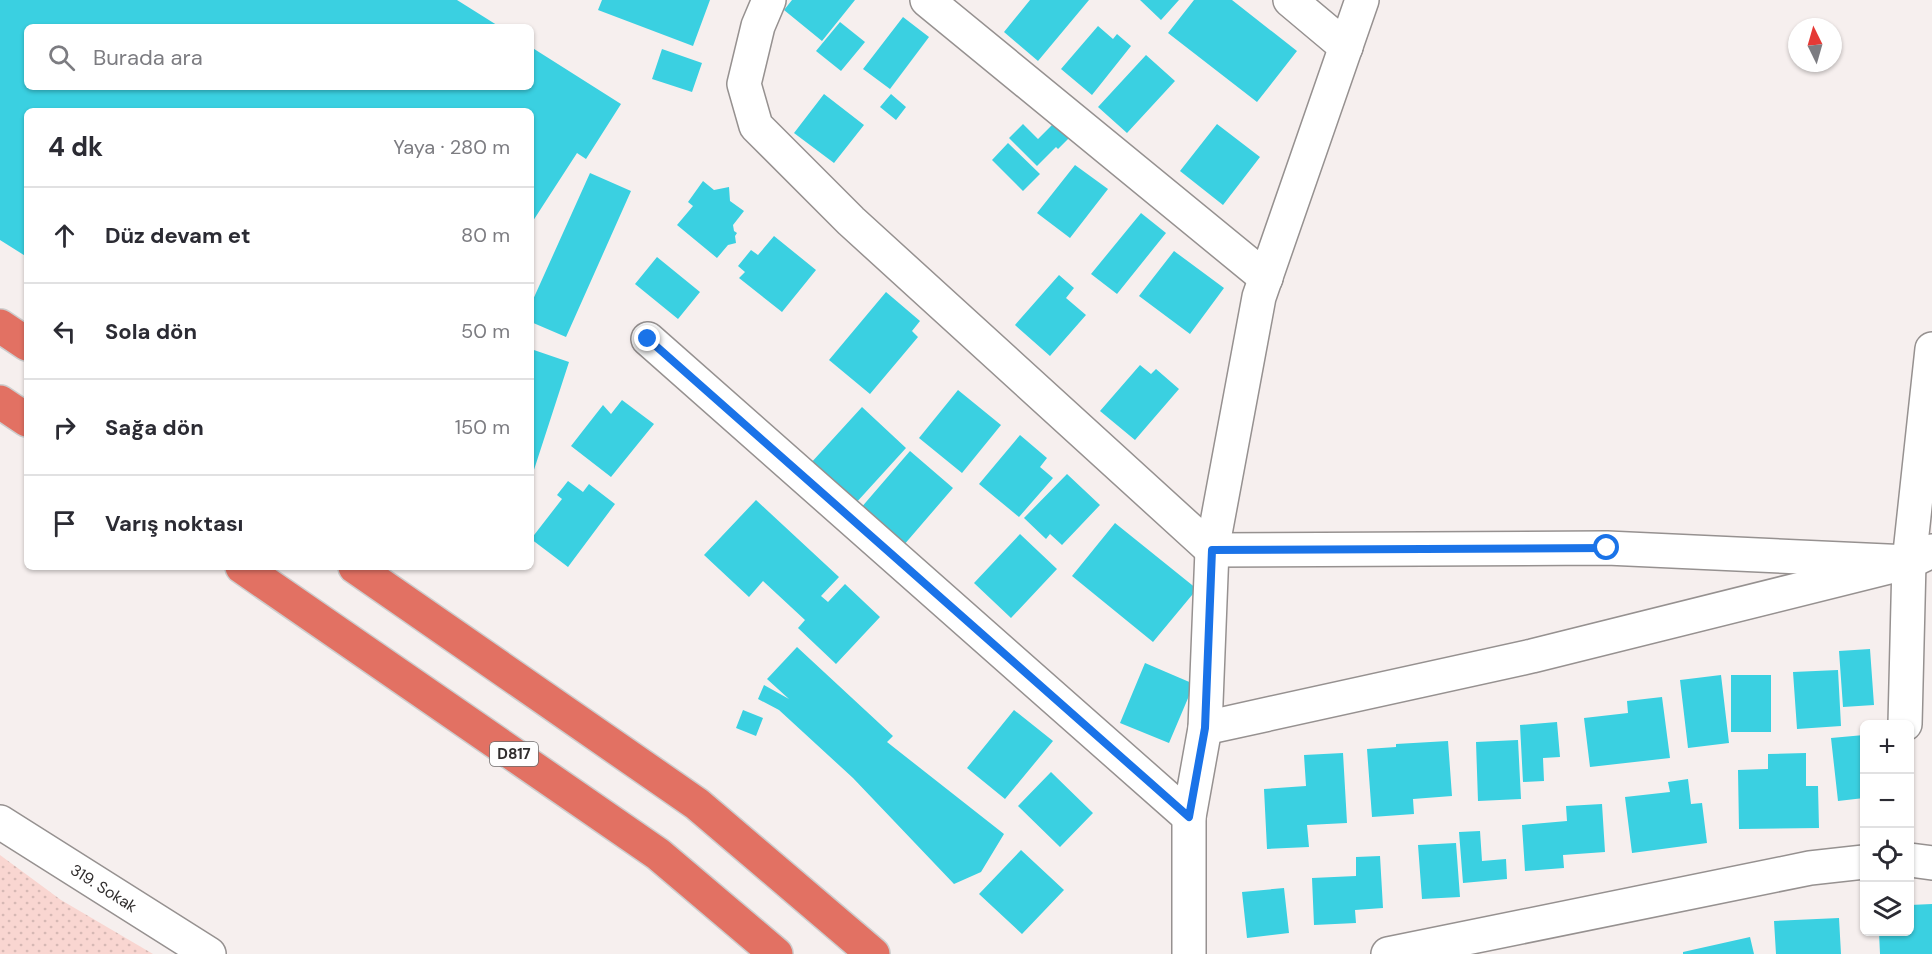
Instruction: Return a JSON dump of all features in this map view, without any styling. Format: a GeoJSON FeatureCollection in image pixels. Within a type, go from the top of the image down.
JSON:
{"type":"FeatureCollection","features":[{"type":"Feature","properties":{"kind":"highway"},"geometry":{"type":"LineString","coordinates":[[0,326],[24,342]]}},
{"type":"Feature","properties":{"kind":"highway","name":"D817"},"geometry":{"type":"LineString","coordinates":[[246,570],[658,854],[776,954]]}},
{"type":"Feature","properties":{"kind":"highway"},"geometry":{"type":"LineString","coordinates":[[359,570],[697,804],[873,954]]}},
{"type":"Feature","properties":{"kind":"street"},"geometry":{"type":"LineString","coordinates":[[769,0],[758,26],[744,84],[756,126],[851,222],[1212,550],[1607,548],[1920,556]]}},
{"type":"Feature","properties":{"kind":"street"},"geometry":{"type":"LineString","coordinates":[[927,0],[1266,278]]}},
{"type":"Feature","properties":{"kind":"street"},"geometry":{"type":"LineString","coordinates":[[1290,0],[1346,47]]}},
{"type":"Feature","properties":{"kind":"street"},"geometry":{"type":"LineString","coordinates":[[1189,954],[1189,817],[1205,728],[1212,550],[1259,297],[1362,0]]}},
{"type":"Feature","properties":{"kind":"street"},"geometry":{"type":"LineString","coordinates":[[648,339],[1189,817]]}},
{"type":"Feature","properties":{"kind":"street"},"geometry":{"type":"LineString","coordinates":[[1906,720],[1920,648],[1920,556],[1932,349]]}},
{"type":"Feature","properties":{"kind":"street"},"geometry":{"type":"LineString","coordinates":[[1205,728],[1532,656],[1920,556]]}},
{"type":"Feature","properties":{"kind":"street","name":"319. Sokak"},"geometry":{"type":"LineString","coordinates":[[0,822],[209,954]]}},
{"type":"Feature","properties":{"kind":"street"},"geometry":{"type":"LineString","coordinates":[[1914,861],[1932,863]]}},
{"type":"Feature","properties":{"kind":"street"},"geometry":{"type":"LineString","coordinates":[[1388,954],[1810,868],[1860,862]]}},
{"type":"Feature","properties":{"kind":"shaded area"},"geometry":{"type":"Polygon","coordinates":[[[0,855],[61,900],[153,954],[0,954],[0,855]]]}},
{"type":"Feature","properties":{"kind":"building"},"geometry":{"type":"Polygon","coordinates":[[[0,0],[457,0],[495,24],[24,24],[24,90],[534,90],[534,49],[621,104],[586,159],[577,153],[534,219],[534,108],[24,108],[24,255],[0,240],[0,0]]]}},
{"type":"Feature","properties":{"kind":"building"},"geometry":{"type":"Polygon","coordinates":[[[602,0],[710,0],[693,46],[598,10],[602,0]]]}},
{"type":"Feature","properties":{"kind":"building"},"geometry":{"type":"Polygon","coordinates":[[[792,0],[855,0],[822,41],[784,10],[792,0]]]}},
{"type":"Feature","properties":{"kind":"building"},"geometry":{"type":"Polygon","coordinates":[[[1030,0],[1089,0],[1038,61],[1004,32],[1030,0]]]}},
{"type":"Feature","properties":{"kind":"building"},"geometry":{"type":"Polygon","coordinates":[[[1140,0],[1179,0],[1161,20],[1140,0]]]}},
{"type":"Feature","properties":{"kind":"building"},"geometry":{"type":"Polygon","coordinates":[[[1194,0],[1232,0],[1297,51],[1257,102],[1168,33],[1194,0]]]}},
{"type":"Feature","properties":{"kind":"building"},"geometry":{"type":"Polygon","coordinates":[[[903,17],[929,37],[890,89],[863,69],[903,17]]]}},
{"type":"Feature","properties":{"kind":"building"},"geometry":{"type":"Polygon","coordinates":[[[840,22],[865,42],[841,71],[816,51],[840,22]]]}},
{"type":"Feature","properties":{"kind":"building"},"geometry":{"type":"Polygon","coordinates":[[[1098,26],[1113,39],[1117,34],[1131,46],[1092,95],[1061,69],[1098,26]]]}},
{"type":"Feature","properties":{"kind":"building"},"geometry":{"type":"Polygon","coordinates":[[[662,49],[702,63],[692,92],[652,79],[662,49]]]}},
{"type":"Feature","properties":{"kind":"building"},"geometry":{"type":"Polygon","coordinates":[[[1146,55],[1175,81],[1127,133],[1098,107],[1146,55]]]}},
{"type":"Feature","properties":{"kind":"building"},"geometry":{"type":"Polygon","coordinates":[[[824,94],[864,125],[834,163],[794,133],[824,94]]]}},
{"type":"Feature","properties":{"kind":"building"},"geometry":{"type":"Polygon","coordinates":[[[891,94],[906,107],[896,120],[880,107],[891,94]]]}},
{"type":"Feature","properties":{"kind":"building"},"geometry":{"type":"Polygon","coordinates":[[[1023,124],[1038,139],[1053,124],[1058,129],[1062,125],[1072,135],[1037,166],[1009,138],[1023,124]]]}},
{"type":"Feature","properties":{"kind":"building"},"geometry":{"type":"Polygon","coordinates":[[[1217,124],[1260,157],[1223,205],[1180,171],[1217,124]]]}},
{"type":"Feature","properties":{"kind":"building"},"geometry":{"type":"Polygon","coordinates":[[[1008,143],[1040,174],[1023,191],[992,160],[1008,143]]]}},
{"type":"Feature","properties":{"kind":"building"},"geometry":{"type":"Polygon","coordinates":[[[1075,165],[1108,189],[1070,238],[1037,213],[1075,165]]]}},
{"type":"Feature","properties":{"kind":"building"},"geometry":{"type":"Polygon","coordinates":[[[590,173],[631,191],[566,337],[534,323],[534,297],[590,173]]]}},
{"type":"Feature","properties":{"kind":"building"},"geometry":{"type":"Polygon","coordinates":[[[703,181],[714,190],[729,187],[730,201],[744,211],[733,225],[737,233],[736,243],[728,245],[717,258],[677,225],[693,206],[688,202],[703,181]]]}},
{"type":"Feature","properties":{"kind":"building"},"geometry":{"type":"Polygon","coordinates":[[[1141,213],[1166,233],[1117,294],[1091,274],[1141,213]]]}},
{"type":"Feature","properties":{"kind":"building"},"geometry":{"type":"Polygon","coordinates":[[[774,236],[816,270],[782,312],[739,278],[745,272],[738,266],[751,250],[758,255],[774,236]]]}},
{"type":"Feature","properties":{"kind":"building"},"geometry":{"type":"Polygon","coordinates":[[[1174,251],[1224,288],[1190,334],[1139,296],[1174,251]]]}},
{"type":"Feature","properties":{"kind":"building"},"geometry":{"type":"Polygon","coordinates":[[[657,257],[700,292],[678,319],[635,284],[657,257]]]}},
{"type":"Feature","properties":{"kind":"building"},"geometry":{"type":"Polygon","coordinates":[[[1059,275],[1074,288],[1066,298],[1086,315],[1050,356],[1015,325],[1059,275]]]}},
{"type":"Feature","properties":{"kind":"building"},"geometry":{"type":"Polygon","coordinates":[[[886,292],[920,321],[912,331],[918,337],[870,394],[829,360],[886,292]]]}},
{"type":"Feature","properties":{"kind":"building"},"geometry":{"type":"Polygon","coordinates":[[[534,350],[569,362],[534,470],[534,350]]]}},
{"type":"Feature","properties":{"kind":"building"},"geometry":{"type":"Polygon","coordinates":[[[1140,365],[1151,374],[1156,369],[1179,389],[1135,440],[1100,411],[1140,365]]]}},
{"type":"Feature","properties":{"kind":"building"},"geometry":{"type":"Polygon","coordinates":[[[958,390],[1001,425],[962,473],[919,438],[958,390]]]}},
{"type":"Feature","properties":{"kind":"building"},"geometry":{"type":"Polygon","coordinates":[[[622,400],[654,424],[611,477],[571,446],[603,405],[611,414],[622,400]]]}},
{"type":"Feature","properties":{"kind":"building"},"geometry":{"type":"Polygon","coordinates":[[[862,407],[906,448],[855,504],[810,464],[862,407]]]}},
{"type":"Feature","properties":{"kind":"building"},"geometry":{"type":"Polygon","coordinates":[[[1020,435],[1047,458],[1040,467],[1053,478],[1019,517],[979,484],[1020,435]]]}},
{"type":"Feature","properties":{"kind":"building"},"geometry":{"type":"Polygon","coordinates":[[[910,451],[953,488],[903,546],[860,509],[910,451]]]}},
{"type":"Feature","properties":{"kind":"building"},"geometry":{"type":"Polygon","coordinates":[[[1067,474],[1100,505],[1062,545],[1050,534],[1046,539],[1024,518],[1067,474]]]}},
{"type":"Feature","properties":{"kind":"building"},"geometry":{"type":"Polygon","coordinates":[[[568,481],[583,492],[589,484],[615,504],[568,567],[534,541],[534,535],[562,499],[557,495],[568,481]]]}},
{"type":"Feature","properties":{"kind":"building"},"geometry":{"type":"Polygon","coordinates":[[[756,500],[839,577],[821,596],[828,602],[845,584],[880,617],[836,664],[798,628],[805,620],[763,581],[749,597],[704,555],[756,500]]]}},
{"type":"Feature","properties":{"kind":"building"},"geometry":{"type":"Polygon","coordinates":[[[1115,523],[1197,589],[1153,642],[1072,576],[1115,523]]]}},
{"type":"Feature","properties":{"kind":"building"},"geometry":{"type":"Polygon","coordinates":[[[1020,534],[1057,569],[1011,618],[974,583],[1020,534]]]}},
{"type":"Feature","properties":{"kind":"building"},"geometry":{"type":"Polygon","coordinates":[[[797,647],[893,736],[887,742],[1004,834],[981,872],[954,884],[853,778],[779,710],[758,699],[764,685],[789,699],[767,679],[797,647]]]}},
{"type":"Feature","properties":{"kind":"building"},"geometry":{"type":"Polygon","coordinates":[[[1870,649],[1874,705],[1843,707],[1839,651],[1870,649]]]}},
{"type":"Feature","properties":{"kind":"building"},"geometry":{"type":"Polygon","coordinates":[[[1145,663],[1194,684],[1169,743],[1120,723],[1145,663]]]}},
{"type":"Feature","properties":{"kind":"building"},"geometry":{"type":"Polygon","coordinates":[[[1838,670],[1841,726],[1797,729],[1793,672],[1838,670]]]}},
{"type":"Feature","properties":{"kind":"building"},"geometry":{"type":"Polygon","coordinates":[[[1721,675],[1729,743],[1688,748],[1680,680],[1721,675]]]}},
{"type":"Feature","properties":{"kind":"building"},"geometry":{"type":"Polygon","coordinates":[[[1731,675],[1771,675],[1771,732],[1731,732],[1731,675]]]}},
{"type":"Feature","properties":{"kind":"building"},"geometry":{"type":"Polygon","coordinates":[[[1662,697],[1670,758],[1590,767],[1584,718],[1628,713],[1627,701],[1662,697]]]}},
{"type":"Feature","properties":{"kind":"building"},"geometry":{"type":"Polygon","coordinates":[[[743,710],[763,718],[756,736],[736,728],[743,710]]]}},
{"type":"Feature","properties":{"kind":"building"},"geometry":{"type":"Polygon","coordinates":[[[1014,710],[1053,741],[1005,799],[967,768],[1014,710]]]}},
{"type":"Feature","properties":{"kind":"building"},"geometry":{"type":"Polygon","coordinates":[[[1557,722],[1560,757],[1543,758],[1544,781],[1523,782],[1520,725],[1557,722]]]}},
{"type":"Feature","properties":{"kind":"building"},"geometry":{"type":"Polygon","coordinates":[[[1860,735],[1860,798],[1838,801],[1831,738],[1860,735]]]}},
{"type":"Feature","properties":{"kind":"building"},"geometry":{"type":"Polygon","coordinates":[[[1518,740],[1521,799],[1478,801],[1476,742],[1518,740]]]}},
{"type":"Feature","properties":{"kind":"building"},"geometry":{"type":"Polygon","coordinates":[[[1448,741],[1452,796],[1413,799],[1414,814],[1372,817],[1367,749],[1396,747],[1396,744],[1448,741]]]}},
{"type":"Feature","properties":{"kind":"building"},"geometry":{"type":"Polygon","coordinates":[[[1343,753],[1347,823],[1307,825],[1309,847],[1267,849],[1264,789],[1306,786],[1304,755],[1343,753]]]}},
{"type":"Feature","properties":{"kind":"building"},"geometry":{"type":"Polygon","coordinates":[[[1806,753],[1806,786],[1818,786],[1819,828],[1739,829],[1738,770],[1768,769],[1768,754],[1806,753]]]}},
{"type":"Feature","properties":{"kind":"building"},"geometry":{"type":"Polygon","coordinates":[[[1051,772],[1093,813],[1060,847],[1018,806],[1051,772]]]}},
{"type":"Feature","properties":{"kind":"building"},"geometry":{"type":"Polygon","coordinates":[[[1688,779],[1691,804],[1702,803],[1707,843],[1632,853],[1625,797],[1670,792],[1668,782],[1688,779]]]}},
{"type":"Feature","properties":{"kind":"building"},"geometry":{"type":"Polygon","coordinates":[[[1602,804],[1605,852],[1563,855],[1564,868],[1525,871],[1522,825],[1567,821],[1566,806],[1602,804]]]}},
{"type":"Feature","properties":{"kind":"building"},"geometry":{"type":"Polygon","coordinates":[[[1480,831],[1482,861],[1506,859],[1507,879],[1463,883],[1459,832],[1480,831]]]}},
{"type":"Feature","properties":{"kind":"building"},"geometry":{"type":"Polygon","coordinates":[[[1456,843],[1460,897],[1422,899],[1418,845],[1456,843]]]}},
{"type":"Feature","properties":{"kind":"building"},"geometry":{"type":"Polygon","coordinates":[[[1021,850],[1064,890],[1022,934],[979,894],[1021,850]]]}},
{"type":"Feature","properties":{"kind":"building"},"geometry":{"type":"Polygon","coordinates":[[[1380,856],[1383,908],[1355,910],[1356,923],[1314,925],[1312,878],[1356,876],[1356,857],[1380,856]]]}},
{"type":"Feature","properties":{"kind":"building"},"geometry":{"type":"Polygon","coordinates":[[[1284,888],[1289,933],[1247,938],[1242,892],[1284,888]]]}},
{"type":"Feature","properties":{"kind":"building"},"geometry":{"type":"Polygon","coordinates":[[[1932,904],[1932,954],[1880,954],[1879,936],[1914,936],[1914,905],[1932,904]]]}},
{"type":"Feature","properties":{"kind":"building"},"geometry":{"type":"Polygon","coordinates":[[[1839,918],[1841,954],[1776,954],[1774,921],[1839,918]]]}},
{"type":"Feature","properties":{"kind":"building"},"geometry":{"type":"Polygon","coordinates":[[[1750,937],[1754,954],[1683,954],[1683,952],[1750,937]]]}},
{"type":"Feature","properties":{"kind":"route"},"geometry":{"type":"LineString","coordinates":[[648,339],[1189,817],[1205,728],[1212,550],[1607,548]]}}]}
